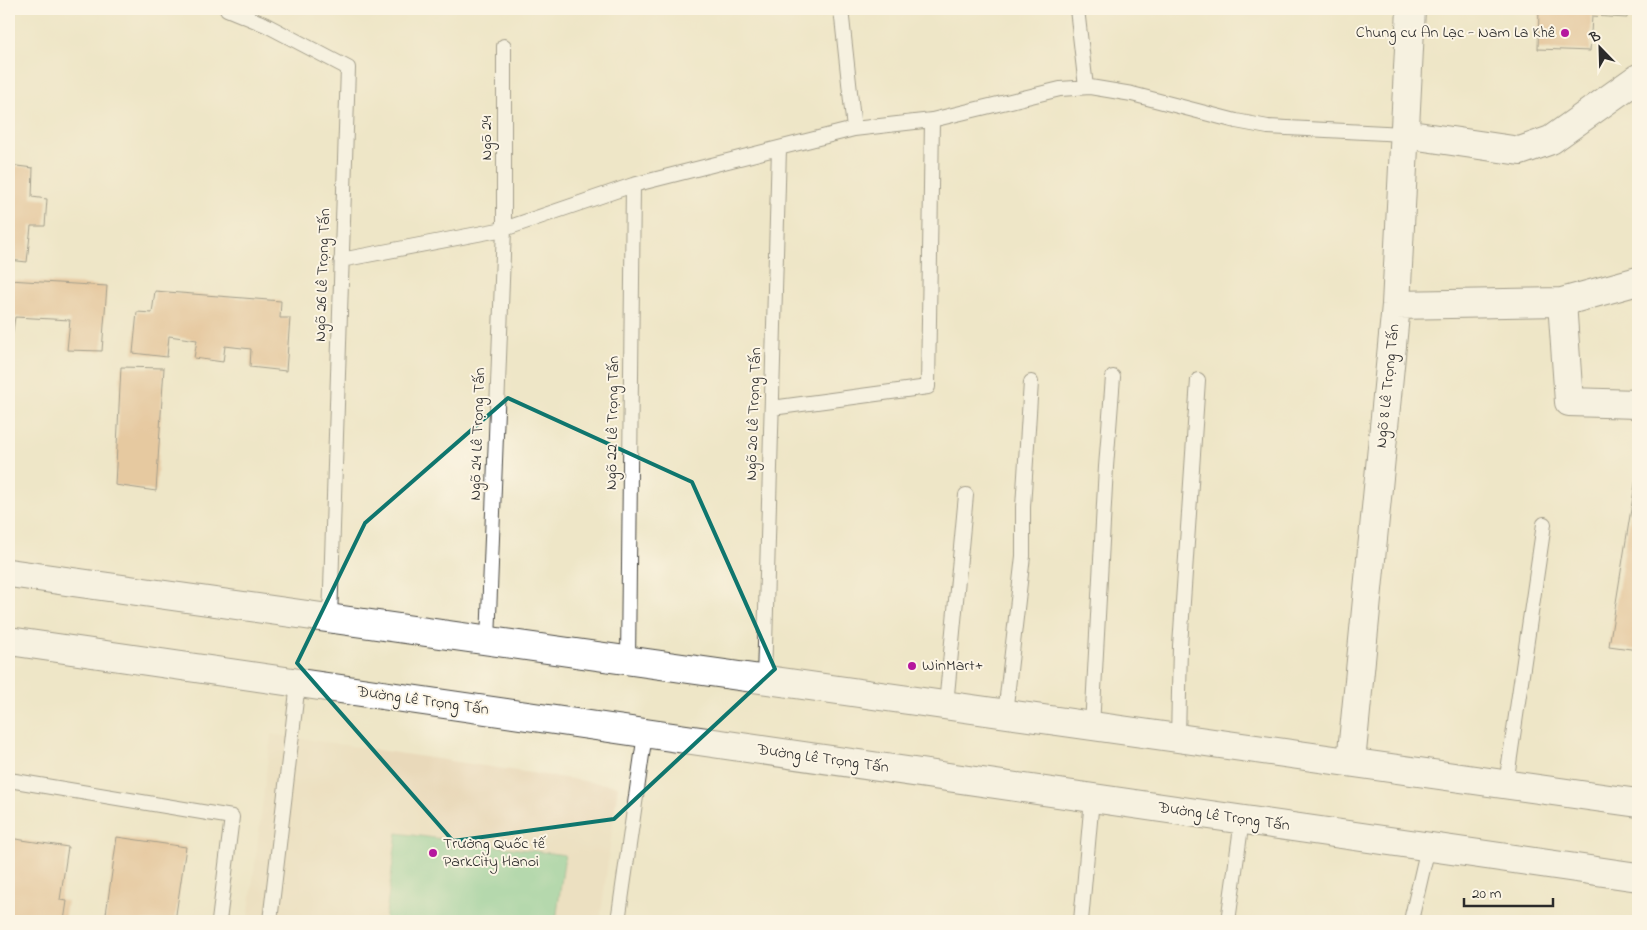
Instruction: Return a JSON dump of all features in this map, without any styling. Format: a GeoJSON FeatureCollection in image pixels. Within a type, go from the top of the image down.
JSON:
{"type":"FeatureCollection","features":[{"type":"Feature","properties":{"kind":"main road","name":"Ngõ 8 Lê Trọng Tấn"},"geometry":{"type":"LineString","coordinates":[[1351,762],[1396,305],[1411,9]]}},
{"type":"Feature","properties":{"kind":"main road"},"geometry":{"type":"LineString","coordinates":[[1404,134],[1520,151],[1551,140],[1638,78]]}},
{"type":"Feature","properties":{"kind":"main road"},"geometry":{"type":"LineString","coordinates":[[1396,305],[1562,302],[1638,281]]}},
{"type":"Feature","properties":{"kind":"main road"},"geometry":{"type":"LineString","coordinates":[[1562,302],[1569,402],[1638,404]]}},
{"type":"Feature","properties":{"kind":"main road"},"geometry":{"type":"LineString","coordinates":[[9,573],[1638,803]]}},
{"type":"Feature","properties":{"kind":"main road","name":"Đường Lê Trọng Tấn"},"geometry":{"type":"LineString","coordinates":[[9,642],[1638,877]]}},
{"type":"Feature","properties":{"kind":"lane","name":"Ngõ 26 Lê Trọng Tấn"},"geometry":{"type":"LineString","coordinates":[[227,9],[266,26],[348,68],[330,619]]}},
{"type":"Feature","properties":{"kind":"lane"},"geometry":{"type":"LineString","coordinates":[[841,9],[854,129]]}},
{"type":"Feature","properties":{"kind":"lane"},"geometry":{"type":"LineString","coordinates":[[1077,9],[1086,87]]}},
{"type":"Feature","properties":{"kind":"lane","name":"Ngõ 24"},"geometry":{"type":"LineString","coordinates":[[504,46],[504,229]]}},
{"type":"Feature","properties":{"kind":"lane"},"geometry":{"type":"LineString","coordinates":[[341,260],[504,229],[633,185],[854,129],[932,120],[1060,89],[1086,87],[1132,94],[1236,121],[1268,127],[1404,134]]}},
{"type":"Feature","properties":{"kind":"lane"},"geometry":{"type":"LineString","coordinates":[[772,408],[928,387],[932,120]]}},
{"type":"Feature","properties":{"kind":"lane","name":"Ngõ 20 Lê Trọng Tấn"},"geometry":{"type":"LineString","coordinates":[[764,680],[779,148]]}},
{"type":"Feature","properties":{"kind":"lane","name":"Ngõ 22 Lê Trọng Tấn"},"geometry":{"type":"LineString","coordinates":[[628,661],[633,185]]}},
{"type":"Feature","properties":{"kind":"lane","name":"Ngõ 24 Lê Trọng Tấn"},"geometry":{"type":"LineString","coordinates":[[488,641],[504,229]]}},
{"type":"Feature","properties":{"kind":"lane"},"geometry":{"type":"LineString","coordinates":[[1092,727],[1106,467],[1113,377]]}},
{"type":"Feature","properties":{"kind":"lane"},"geometry":{"type":"LineString","coordinates":[[1178,738],[1180,646],[1198,380]]}},
{"type":"Feature","properties":{"kind":"lane"},"geometry":{"type":"LineString","coordinates":[[1005,714],[1023,556],[1023,507],[1031,382]]}},
{"type":"Feature","properties":{"kind":"lane"},"geometry":{"type":"LineString","coordinates":[[946,705],[966,495]]}},
{"type":"Feature","properties":{"kind":"lane"},"geometry":{"type":"LineString","coordinates":[[1506,784],[1544,524]]}},
{"type":"Feature","properties":{"kind":"lane"},"geometry":{"type":"LineString","coordinates":[[270,921],[298,683]]}},
{"type":"Feature","properties":{"kind":"lane"},"geometry":{"type":"LineString","coordinates":[[618,921],[646,734]]}},
{"type":"Feature","properties":{"kind":"lane"},"geometry":{"type":"LineString","coordinates":[[9,780],[232,817],[219,921]]}},
{"type":"Feature","properties":{"kind":"lane"},"geometry":{"type":"LineString","coordinates":[[1081,921],[1092,799]]}},
{"type":"Feature","properties":{"kind":"lane"},"geometry":{"type":"LineString","coordinates":[[1228,921],[1242,820]]}},
{"type":"Feature","properties":{"kind":"lane"},"geometry":{"type":"LineString","coordinates":[[1415,921],[1412,916],[1428,847]]}},
{"type":"Feature","properties":{"kind":"highlighted area"},"geometry":{"type":"Polygon","coordinates":[[[508,398],[692,482],[775,669],[614,819],[453,841],[297,663],[365,523],[508,398]]]}},
{"type":"Feature","properties":{"kind":"shaded area","name":"Trường Quốc tế ParkCity Hanoi"},"geometry":{"type":"Polygon","coordinates":[[[271,734],[618,786],[600,921],[248,921],[271,734]]]}},
{"type":"Feature","properties":{"kind":"green space"},"geometry":{"type":"Polygon","coordinates":[[[397,833],[565,855],[556,921],[385,921],[397,833]]]}},
{"type":"Feature","properties":{"kind":"building","name":"Chung cư An Lạc - Nam La Khê"},"geometry":{"type":"Polygon","coordinates":[[[1539,9],[1628,9],[1627,18],[1592,16],[1590,51],[1538,49],[1539,9]]]}},
{"type":"Feature","properties":{"kind":"building"},"geometry":{"type":"Polygon","coordinates":[[[9,165],[33,168],[32,197],[47,199],[45,226],[31,226],[27,262],[9,260],[9,165]]]}},
{"type":"Feature","properties":{"kind":"building"},"geometry":{"type":"Polygon","coordinates":[[[9,280],[107,286],[102,351],[67,350],[70,320],[15,317],[11,345],[9,345],[9,280]]]}},
{"type":"Feature","properties":{"kind":"building"},"geometry":{"type":"Polygon","coordinates":[[[155,291],[281,301],[280,318],[290,318],[286,371],[250,367],[251,349],[225,346],[223,362],[194,358],[197,340],[169,336],[167,357],[133,353],[137,312],[152,313],[155,291]]]}},
{"type":"Feature","properties":{"kind":"building"},"geometry":{"type":"Polygon","coordinates":[[[121,367],[164,368],[156,491],[115,485],[121,367]]]}},
{"type":"Feature","properties":{"kind":"building"},"geometry":{"type":"Polygon","coordinates":[[[1638,472],[1638,650],[1609,646],[1638,472]]]}},
{"type":"Feature","properties":{"kind":"building"},"geometry":{"type":"Polygon","coordinates":[[[117,837],[186,847],[175,921],[105,921],[117,837]]]}},
{"type":"Feature","properties":{"kind":"building"},"geometry":{"type":"Polygon","coordinates":[[[9,838],[68,847],[60,900],[67,901],[64,921],[9,921],[9,838]]]}},
{"type":"Feature","properties":{"kind":"place","name":"Chung cư An Lạc - Nam La Khê"},"geometry":{"type":"Point","coordinates":[1565,33]}},
{"type":"Feature","properties":{"kind":"place","name":"WinMart+"},"geometry":{"type":"Point","coordinates":[912,666]}},
{"type":"Feature","properties":{"kind":"place","name":"Trường Quốc tế ParkCity Hanoi"},"geometry":{"type":"Point","coordinates":[433,853]}}]}
